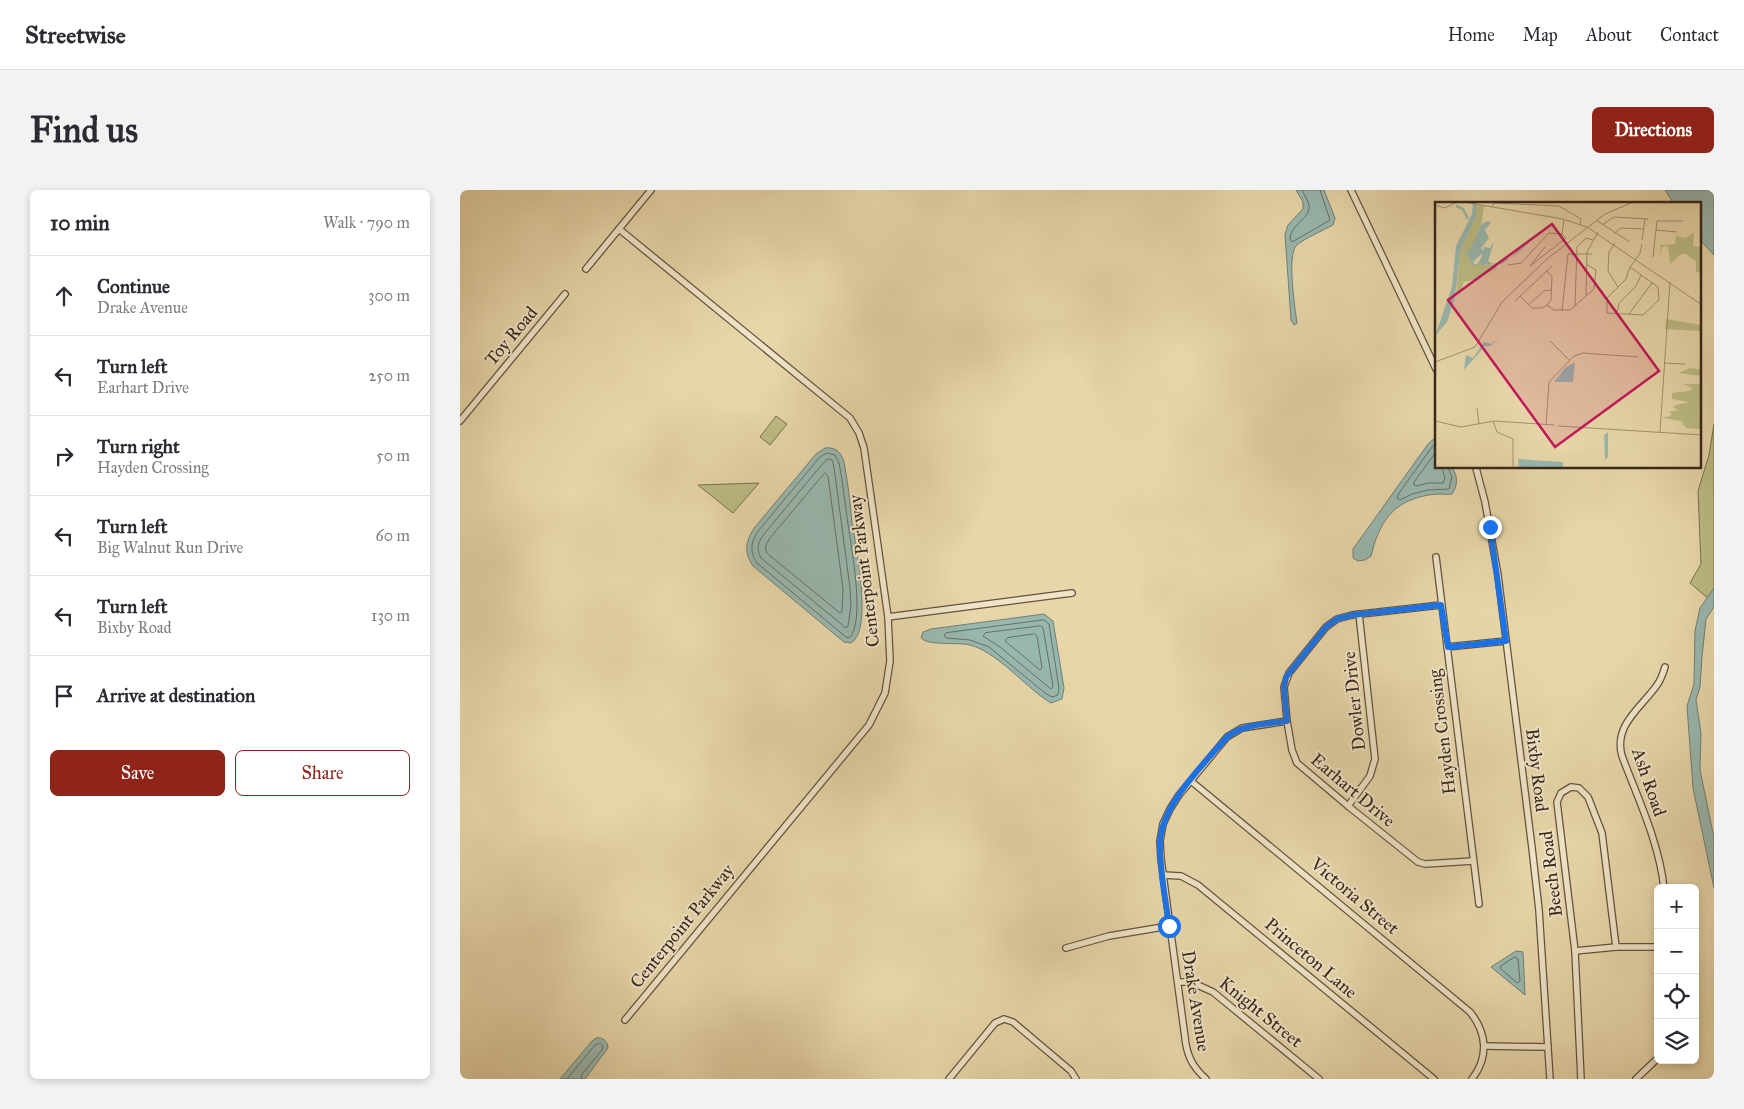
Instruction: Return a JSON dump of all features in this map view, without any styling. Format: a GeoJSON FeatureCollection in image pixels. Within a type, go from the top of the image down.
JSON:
{"type":"FeatureCollection","features":[{"type":"Feature","properties":{"kind":"street"},"geometry":{"type":"LineString","coordinates":[[586,269],[652,190]]}},
{"type":"Feature","properties":{"kind":"street"},"geometry":{"type":"LineString","coordinates":[[1351,190],[1435,367]]}},
{"type":"Feature","properties":{"kind":"street","name":"Centerpoint Parkway"},"geometry":{"type":"LineString","coordinates":[[619,229],[850,418],[859,433],[864,448],[888,617],[890,661],[883,700],[869,725],[625,1020]]}},
{"type":"Feature","properties":{"kind":"street","name":"Toy Road"},"geometry":{"type":"LineString","coordinates":[[460,421],[565,294]]}},
{"type":"Feature","properties":{"kind":"street","name":"Bixby Road"},"geometry":{"type":"LineString","coordinates":[[1476,469],[1493,540],[1539,910],[1550,1079]]}},
{"type":"Feature","properties":{"kind":"street","name":"Hayden Crossing"},"geometry":{"type":"LineString","coordinates":[[1436,557],[1479,904]]}},
{"type":"Feature","properties":{"kind":"street"},"geometry":{"type":"LineString","coordinates":[[888,617],[1072,593]]}},
{"type":"Feature","properties":{"kind":"street","name":"Earhart Drive"},"geometry":{"type":"LineString","coordinates":[[1441,605],[1359,614],[1337,619],[1331,623],[1289,672],[1284,688],[1287,721],[1292,750],[1297,763],[1418,862],[1425,864],[1473,861]]}},
{"type":"Feature","properties":{"kind":"street","name":"Dowler Drive"},"geometry":{"type":"LineString","coordinates":[[1348,806],[1370,776],[1375,759],[1359,614]]}},
{"type":"Feature","properties":{"kind":"street"},"geometry":{"type":"LineString","coordinates":[[1448,647],[1506,641]]}},
{"type":"Feature","properties":{"kind":"street","name":"Ash Road"},"geometry":{"type":"LineString","coordinates":[[1663,884],[1659,857],[1622,756],[1620,739],[1630,719],[1658,685],[1665,667]]}},
{"type":"Feature","properties":{"kind":"street","name":"Drake Avenue"},"geometry":{"type":"LineString","coordinates":[[1206,1079],[1196,1070],[1188,1054],[1163,875],[1160,841],[1163,824],[1170,809],[1227,737],[1242,728],[1287,721]]}},
{"type":"Feature","properties":{"kind":"street","name":"Victoria Street"},"geometry":{"type":"LineString","coordinates":[[1191,781],[1465,1007],[1479,1024],[1484,1046]]}},
{"type":"Feature","properties":{"kind":"street","name":"Beech Road"},"geometry":{"type":"LineString","coordinates":[[1581,1079],[1575,951],[1557,802],[1561,794],[1571,787],[1579,788],[1588,796],[1602,833],[1616,947]]}},
{"type":"Feature","properties":{"kind":"street","name":"Princeton Lane"},"geometry":{"type":"LineString","coordinates":[[1163,875],[1181,876],[1198,885],[1434,1079]]}},
{"type":"Feature","properties":{"kind":"street"},"geometry":{"type":"LineString","coordinates":[[1066,948],[1109,936],[1169,926]]}},
{"type":"Feature","properties":{"kind":"street"},"geometry":{"type":"LineString","coordinates":[[1575,951],[1616,947],[1654,947]]}},
{"type":"Feature","properties":{"kind":"street","name":"Knight Street"},"geometry":{"type":"LineString","coordinates":[[1178,982],[1191,982],[1213,992],[1320,1079]]}},
{"type":"Feature","properties":{"kind":"street"},"geometry":{"type":"LineString","coordinates":[[952,1078],[995,1023],[1004,1019],[1013,1022],[1071,1071],[1076,1079]]}},
{"type":"Feature","properties":{"kind":"street"},"geometry":{"type":"LineString","coordinates":[[1472,1079],[1482,1061],[1484,1046],[1548,1047]]}},
{"type":"Feature","properties":{"kind":"street"},"geometry":{"type":"LineString","coordinates":[[1636,1079],[1654,1062]]}},
{"type":"Feature","properties":{"kind":"green space"},"geometry":{"type":"Polygon","coordinates":[[[776,416],[787,424],[770,445],[760,437],[776,416]]]}},
{"type":"Feature","properties":{"kind":"green space"},"geometry":{"type":"Polygon","coordinates":[[[1714,424],[1714,594],[1710,600],[1690,583],[1701,564],[1698,491],[1709,455],[1714,424]]]}},
{"type":"Feature","properties":{"kind":"green space"},"geometry":{"type":"Polygon","coordinates":[[[759,483],[733,513],[698,485],[759,483]]]}},
{"type":"Feature","properties":{"kind":"water"},"geometry":{"type":"Polygon","coordinates":[[[1296,190],[1324,190],[1335,218],[1333,225],[1303,241],[1296,246],[1293,252],[1292,283],[1297,323],[1294,325],[1291,320],[1285,234],[1288,225],[1303,209],[1303,202],[1296,190]]]}},
{"type":"Feature","properties":{"kind":"water"},"geometry":{"type":"Polygon","coordinates":[[[1665,190],[1714,190],[1714,255],[1702,242],[1702,202],[1673,202],[1665,190]]]}},
{"type":"Feature","properties":{"kind":"water"},"geometry":{"type":"Polygon","coordinates":[[[1435,438],[1435,469],[1452,469],[1456,477],[1454,491],[1452,494],[1432,494],[1405,502],[1389,515],[1383,524],[1378,533],[1371,556],[1365,560],[1358,561],[1353,558],[1353,549],[1428,444],[1435,438]]]}},
{"type":"Feature","properties":{"kind":"water"},"geometry":{"type":"Polygon","coordinates":[[[825,448],[832,448],[838,451],[844,462],[859,567],[862,606],[861,622],[858,635],[851,643],[844,642],[753,566],[747,551],[749,537],[755,527],[816,454],[825,448]]]}},
{"type":"Feature","properties":{"kind":"water"},"geometry":{"type":"Polygon","coordinates":[[[1714,588],[1714,607],[1706,619],[1700,687],[1696,700],[1701,733],[1700,770],[1714,838],[1714,888],[1693,788],[1687,706],[1694,684],[1695,631],[1700,608],[1714,588]]]}},
{"type":"Feature","properties":{"kind":"water"},"geometry":{"type":"Polygon","coordinates":[[[1044,614],[1053,621],[1064,688],[1062,699],[1051,703],[998,660],[979,648],[965,644],[930,642],[921,638],[923,632],[931,629],[1044,614]]]}},
{"type":"Feature","properties":{"kind":"water"},"geometry":{"type":"Polygon","coordinates":[[[1516,951],[1523,952],[1525,995],[1491,967],[1516,951]]]}},
{"type":"Feature","properties":{"kind":"water"},"geometry":{"type":"Polygon","coordinates":[[[596,1038],[604,1040],[608,1048],[585,1079],[560,1079],[592,1041],[596,1038]]]}},
{"type":"Feature","properties":{"kind":"route"},"geometry":{"type":"LineString","coordinates":[[1169,926],[1160,841],[1163,824],[1170,809],[1179,795],[1227,737],[1242,728],[1287,721],[1284,688],[1286,677],[1326,627],[1337,619],[1352,615],[1441,605],[1448,647],[1506,641],[1490,527]]}}]}
